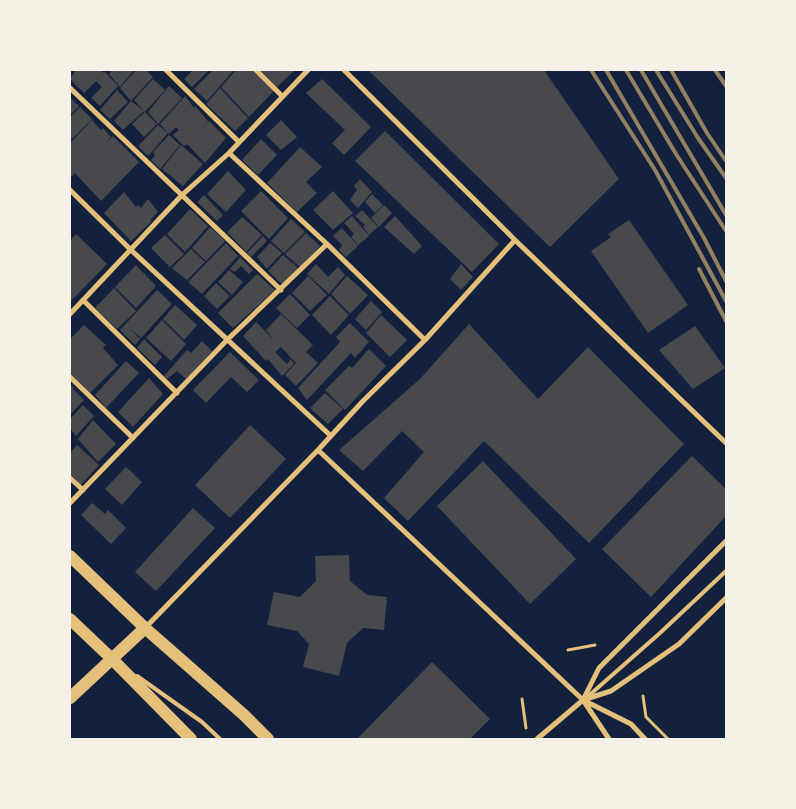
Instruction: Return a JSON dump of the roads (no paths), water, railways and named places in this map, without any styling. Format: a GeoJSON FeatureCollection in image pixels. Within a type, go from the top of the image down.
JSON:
{"type":"FeatureCollection","features":[{"type":"Feature","properties":{"kind":"main road"},"geometry":{"type":"LineString","coordinates":[[70,556],[145,628],[244,715],[268,739]]}},
{"type":"Feature","properties":{"kind":"main road"},"geometry":{"type":"LineString","coordinates":[[70,619],[191,739]]}},
{"type":"Feature","properties":{"kind":"main road"},"geometry":{"type":"LineString","coordinates":[[70,698],[145,628]]}},
{"type":"Feature","properties":{"kind":"street"},"geometry":{"type":"LineString","coordinates":[[166,70],[239,142]]}},
{"type":"Feature","properties":{"kind":"street"},"geometry":{"type":"LineString","coordinates":[[256,70],[282,96]]}},
{"type":"Feature","properties":{"kind":"street"},"geometry":{"type":"LineString","coordinates":[[70,314],[182,195],[229,153],[308,70]]}},
{"type":"Feature","properties":{"kind":"street"},"geometry":{"type":"LineString","coordinates":[[344,70],[515,240],[726,443]]}},
{"type":"Feature","properties":{"kind":"street"},"geometry":{"type":"LineString","coordinates":[[70,88],[281,290]]}},
{"type":"Feature","properties":{"kind":"street"},"geometry":{"type":"LineString","coordinates":[[229,153],[327,244],[425,340]]}},
{"type":"Feature","properties":{"kind":"street"},"geometry":{"type":"LineString","coordinates":[[70,190],[131,250],[331,436]]}},
{"type":"Feature","properties":{"kind":"street"},"geometry":{"type":"LineString","coordinates":[[145,628],[363,401],[425,340],[515,240]]}},
{"type":"Feature","properties":{"kind":"street"},"geometry":{"type":"LineString","coordinates":[[70,502],[177,394],[227,340],[327,244]]}},
{"type":"Feature","properties":{"kind":"street"},"geometry":{"type":"LineString","coordinates":[[83,300],[177,394]]}},
{"type":"Feature","properties":{"kind":"street"},"geometry":{"type":"LineString","coordinates":[[70,377],[133,438]]}},
{"type":"Feature","properties":{"kind":"street"},"geometry":{"type":"LineString","coordinates":[[318,450],[583,700],[609,739]]}},
{"type":"Feature","properties":{"kind":"street"},"geometry":{"type":"LineString","coordinates":[[70,478],[82,490]]}},
{"type":"Feature","properties":{"kind":"street"},"geometry":{"type":"LineString","coordinates":[[583,700],[599,668],[726,541]]}},
{"type":"Feature","properties":{"kind":"street"},"geometry":{"type":"LineString","coordinates":[[537,739],[583,700],[612,691],[678,644],[726,598]]}},
{"type":"Feature","properties":{"kind":"street"},"geometry":{"type":"LineString","coordinates":[[583,700],[632,724],[645,739]]}},
{"type":"Feature","properties":{"kind":"lane"},"geometry":{"type":"LineString","coordinates":[[583,700],[660,633],[726,571]]}},
{"type":"Feature","properties":{"kind":"lane"},"geometry":{"type":"LineString","coordinates":[[112,659],[202,722],[220,739]]}},
{"type":"Feature","properties":{"kind":"lane"},"geometry":{"type":"LineString","coordinates":[[244,715],[264,739]]}},
{"type":"Feature","properties":{"kind":"railway"},"geometry":{"type":"LineString","coordinates":[[591,70],[655,170],[726,301]]}},
{"type":"Feature","properties":{"kind":"railway"},"geometry":{"type":"LineString","coordinates":[[606,70],[704,238],[726,281]]}},
{"type":"Feature","properties":{"kind":"railway"},"geometry":{"type":"LineString","coordinates":[[626,70],[676,154],[726,231]]}},
{"type":"Feature","properties":{"kind":"railway"},"geometry":{"type":"LineString","coordinates":[[641,70],[726,215]]}},
{"type":"Feature","properties":{"kind":"railway"},"geometry":{"type":"LineString","coordinates":[[656,70],[698,138],[726,178]]}},
{"type":"Feature","properties":{"kind":"railway"},"geometry":{"type":"LineString","coordinates":[[671,70],[707,133],[726,161]]}},
{"type":"Feature","properties":{"kind":"railway"},"geometry":{"type":"LineString","coordinates":[[715,70],[726,86]]}},
{"type":"Feature","properties":{"kind":"railway"},"geometry":{"type":"LineString","coordinates":[[699,269],[726,321]]}}]}
